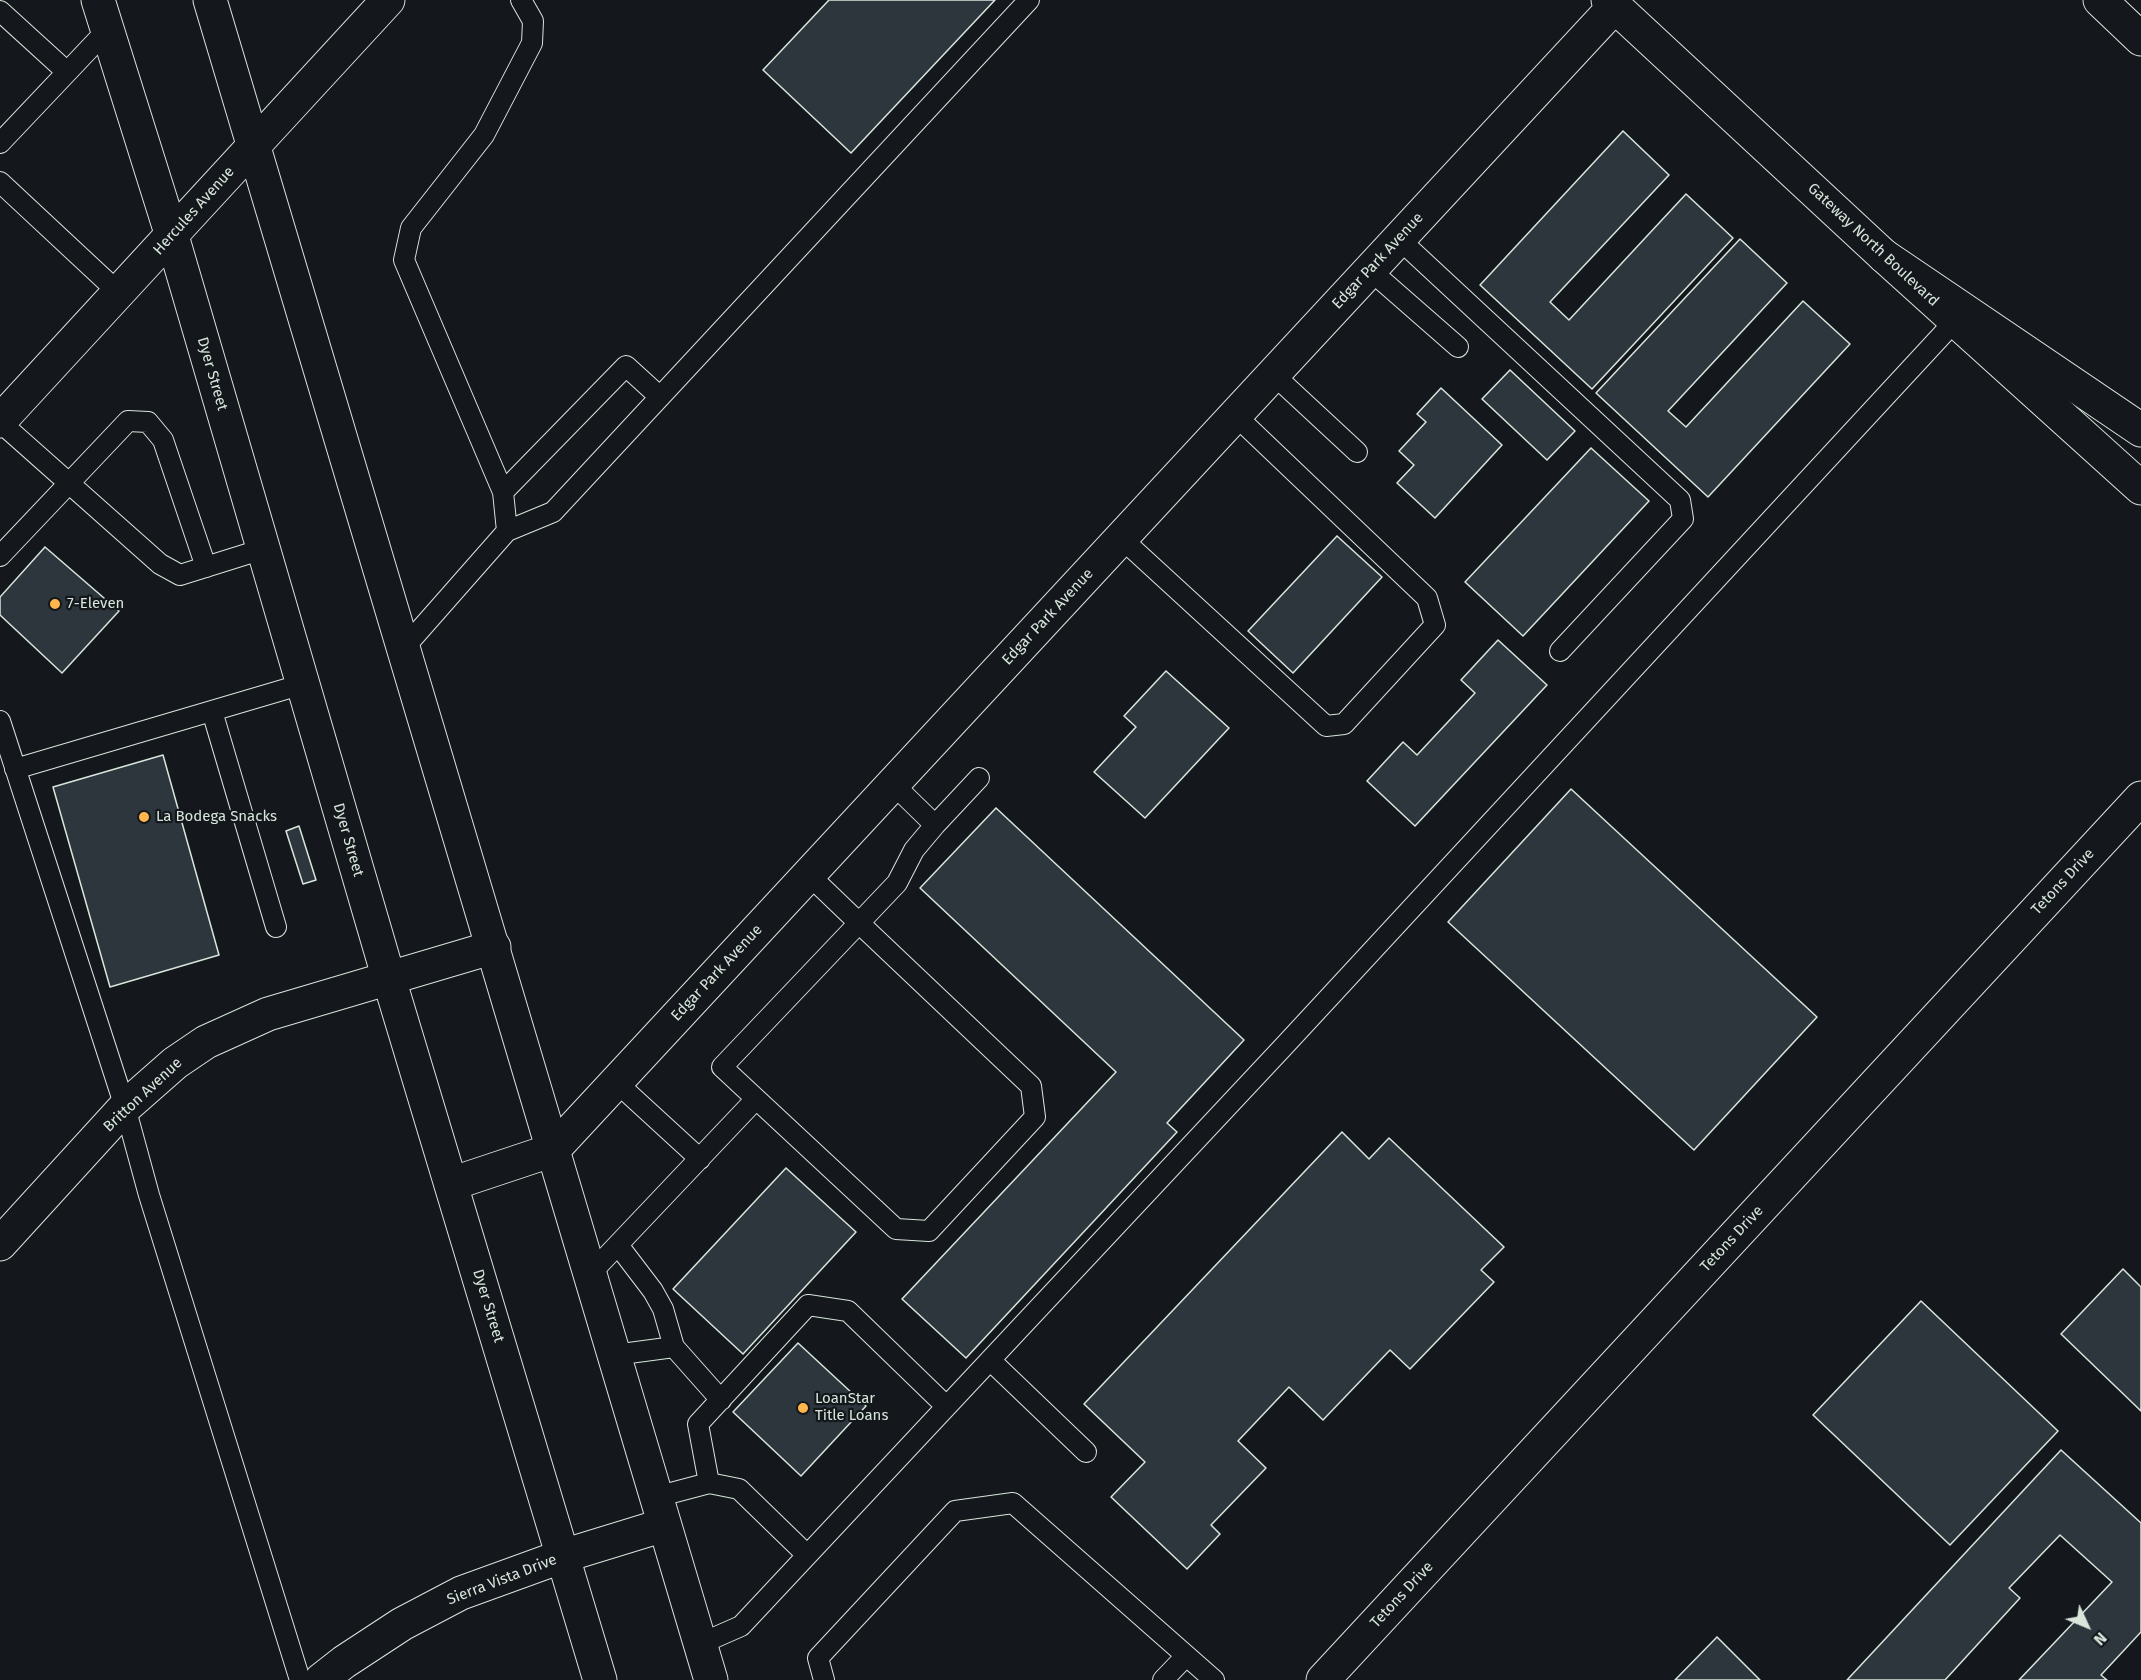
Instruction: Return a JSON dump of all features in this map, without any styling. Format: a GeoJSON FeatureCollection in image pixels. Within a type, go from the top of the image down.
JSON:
{"type":"FeatureCollection","features":[{"type":"Feature","properties":{"kind":"main road"},"geometry":{"type":"LineString","coordinates":[[210,0],[711,1680]]}},
{"type":"Feature","properties":{"kind":"main road","name":"Hercules Avenue"},"geometry":{"type":"LineString","coordinates":[[0,422],[387,0]]}},
{"type":"Feature","properties":{"kind":"main road"},"geometry":{"type":"LineString","coordinates":[[2100,0],[2141,39]]}},
{"type":"Feature","properties":{"kind":"main road","name":"Edgar Park Avenue"},"geometry":{"type":"LineString","coordinates":[[451,1184],[553,1150],[1399,239],[1612,3]]}},
{"type":"Feature","properties":{"kind":"main road","name":"Gateway North Boulevard"},"geometry":{"type":"LineString","coordinates":[[1612,3],[1884,256],[2141,488]]}},
{"type":"Feature","properties":{"kind":"main road","name":"Dyer Street"},"geometry":{"type":"LineString","coordinates":[[103,15],[172,236],[389,978],[600,1680]]}},
{"type":"Feature","properties":{"kind":"main road"},"geometry":{"type":"LineString","coordinates":[[1884,256],[2141,430]]}},
{"type":"Feature","properties":{"kind":"main road","name":"Tetons Drive"},"geometry":{"type":"LineString","coordinates":[[1323,1680],[2141,798]]}},
{"type":"Feature","properties":{"kind":"main road","name":"Britton Avenue"},"geometry":{"type":"LineString","coordinates":[[0,1244],[125,1107],[175,1063],[206,1042],[241,1024],[268,1014],[494,947]]}},
{"type":"Feature","properties":{"kind":"main road","name":"Sierra Vista Drive"},"geometry":{"type":"LineString","coordinates":[[321,1680],[402,1624],[461,1593],[563,1556],[660,1511]]}},
{"type":"Feature","properties":{"kind":"lane"},"geometry":{"type":"LineString","coordinates":[[507,531],[503,492],[404,260],[411,228],[484,135],[532,43],[533,21],[520,0]]}},
{"type":"Feature","properties":{"kind":"lane"},"geometry":{"type":"LineString","coordinates":[[404,648],[507,531],[553,512],[1029,0]]}},
{"type":"Feature","properties":{"kind":"lane"},"geometry":{"type":"LineString","coordinates":[[0,11],[67,72]]}},
{"type":"Feature","properties":{"kind":"lane"},"geometry":{"type":"LineString","coordinates":[[0,143],[67,72],[103,15]]}},
{"type":"Feature","properties":{"kind":"lane"},"geometry":{"type":"LineString","coordinates":[[0,182],[119,293]]}},
{"type":"Feature","properties":{"kind":"lane"},"geometry":{"type":"LineString","coordinates":[[1399,239],[1680,500],[1683,519],[1560,651]]}},
{"type":"Feature","properties":{"kind":"lane"},"geometry":{"type":"LineString","coordinates":[[1370,270],[1458,347]]}},
{"type":"Feature","properties":{"kind":"lane"},"geometry":{"type":"LineString","coordinates":[[700,1644],[741,1626],[1286,1044],[1955,321]]}},
{"type":"Feature","properties":{"kind":"lane"},"geometry":{"type":"LineString","coordinates":[[503,492],[626,366],[660,397]]}},
{"type":"Feature","properties":{"kind":"lane"},"geometry":{"type":"LineString","coordinates":[[1274,374],[1357,452]]}},
{"type":"Feature","properties":{"kind":"lane"},"geometry":{"type":"LineString","coordinates":[[1121,537],[1326,726],[1344,724],[1435,625],[1427,598],[1235,415]]}},
{"type":"Feature","properties":{"kind":"lane"},"geometry":{"type":"LineString","coordinates":[[0,556],[128,421],[148,422],[163,440],[206,567]]}},
{"type":"Feature","properties":{"kind":"lane"},"geometry":{"type":"LineString","coordinates":[[0,422],[160,564],[180,574],[263,549]]}},
{"type":"Feature","properties":{"kind":"lane"},"geometry":{"type":"LineString","coordinates":[[15,769],[303,684]]}},
{"type":"Feature","properties":{"kind":"lane"},"geometry":{"type":"LineString","coordinates":[[212,711],[276,927]]}},
{"type":"Feature","properties":{"kind":"lane"},"geometry":{"type":"LineString","coordinates":[[0,721],[125,1107],[149,1195],[300,1680]]}},
{"type":"Feature","properties":{"kind":"lane"},"geometry":{"type":"LineString","coordinates":[[809,874],[859,923],[1030,1086],[1035,1117],[929,1231],[896,1229],[722,1067],[859,923],[897,883],[914,850],[979,778]]}},
{"type":"Feature","properties":{"kind":"lane"},"geometry":{"type":"LineString","coordinates":[[893,784],[935,825]]}},
{"type":"Feature","properties":{"kind":"lane"},"geometry":{"type":"LineString","coordinates":[[616,1082],[700,1159]]}},
{"type":"Feature","properties":{"kind":"lane"},"geometry":{"type":"LineString","coordinates":[[590,1274],[756,1099]]}},
{"type":"Feature","properties":{"kind":"lane"},"geometry":{"type":"LineString","coordinates":[[618,1245],[653,1290],[663,1309],[674,1347],[721,1400]]}},
{"type":"Feature","properties":{"kind":"lane"},"geometry":{"type":"LineString","coordinates":[[709,1483],[698,1424],[808,1305],[848,1311],[946,1406]]}},
{"type":"Feature","properties":{"kind":"lane"},"geometry":{"type":"LineString","coordinates":[[614,1355],[674,1347]]}},
{"type":"Feature","properties":{"kind":"lane"},"geometry":{"type":"LineString","coordinates":[[990,1360],[1086,1452]]}},
{"type":"Feature","properties":{"kind":"lane"},"geometry":{"type":"LineString","coordinates":[[660,1511],[709,1483],[739,1489],[807,1555]]}},
{"type":"Feature","properties":{"kind":"lane"},"geometry":{"type":"LineString","coordinates":[[824,1680],[818,1658],[955,1511],[1013,1503],[1214,1680]]}},
{"type":"Feature","properties":{"kind":"lane"},"geometry":{"type":"LineString","coordinates":[[1163,1680],[1186,1656]]}},
{"type":"Feature","properties":{"kind":"building"},"geometry":{"type":"Polygon","coordinates":[[[829,0],[995,0],[851,153],[763,70],[829,0]]]}},
{"type":"Feature","properties":{"kind":"building"},"geometry":{"type":"Polygon","coordinates":[[[1623,131],[1669,175],[1550,302],[1569,320],[1686,194],[1733,238],[1592,389],[1480,285],[1623,131]]]}},
{"type":"Feature","properties":{"kind":"building"},"geometry":{"type":"Polygon","coordinates":[[[1740,239],[1787,283],[1668,411],[1686,427],[1803,301],[1850,344],[1708,497],[1596,393],[1740,239]]]}},
{"type":"Feature","properties":{"kind":"building"},"geometry":{"type":"Polygon","coordinates":[[[1510,370],[1575,431],[1547,460],[1482,399],[1510,370]]]}},
{"type":"Feature","properties":{"kind":"building"},"geometry":{"type":"Polygon","coordinates":[[[1441,388],[1502,445],[1435,518],[1397,483],[1414,465],[1399,451],[1426,422],[1417,414],[1441,388]]]}},
{"type":"Feature","properties":{"kind":"building"},"geometry":{"type":"Polygon","coordinates":[[[1591,448],[1649,501],[1523,636],[1465,582],[1591,448]]]}},
{"type":"Feature","properties":{"kind":"building"},"geometry":{"type":"Polygon","coordinates":[[[1337,536],[1382,577],[1293,673],[1248,631],[1337,536]]]}},
{"type":"Feature","properties":{"kind":"building","name":"7-Eleven"},"geometry":{"type":"Polygon","coordinates":[[[45,547],[119,611],[62,673],[0,615],[0,597],[45,547]]]}},
{"type":"Feature","properties":{"kind":"building"},"geometry":{"type":"Polygon","coordinates":[[[1498,640],[1547,685],[1415,826],[1367,781],[1403,742],[1417,755],[1475,693],[1461,680],[1498,640]]]}},
{"type":"Feature","properties":{"kind":"building"},"geometry":{"type":"Polygon","coordinates":[[[1166,671],[1229,728],[1145,818],[1094,772],[1136,727],[1124,716],[1166,671]]]}},
{"type":"Feature","properties":{"kind":"building"},"geometry":{"type":"Polygon","coordinates":[[[163,755],[219,955],[110,987],[53,787],[163,755]]]}},
{"type":"Feature","properties":{"kind":"building"},"geometry":{"type":"Polygon","coordinates":[[[1571,789],[1817,1017],[1694,1150],[1448,922],[1571,789]]]}},
{"type":"Feature","properties":{"kind":"building"},"geometry":{"type":"Polygon","coordinates":[[[996,808],[1244,1040],[1167,1123],[1177,1132],[966,1358],[902,1299],[1116,1072],[920,888],[996,808]]]}},
{"type":"Feature","properties":{"kind":"building"},"geometry":{"type":"Polygon","coordinates":[[[299,826],[316,880],[303,884],[286,831],[299,826]]]}},
{"type":"Feature","properties":{"kind":"building"},"geometry":{"type":"Polygon","coordinates":[[[1342,1132],[1369,1159],[1389,1138],[1504,1247],[1481,1270],[1494,1282],[1410,1369],[1390,1350],[1323,1420],[1289,1387],[1238,1441],[1266,1468],[1211,1525],[1220,1534],[1187,1569],[1111,1497],[1145,1462],[1084,1404],[1342,1132]]]}},
{"type":"Feature","properties":{"kind":"building"},"geometry":{"type":"Polygon","coordinates":[[[786,1168],[856,1232],[743,1354],[673,1289],[786,1168]]]}},
{"type":"Feature","properties":{"kind":"building"},"geometry":{"type":"Polygon","coordinates":[[[2123,1269],[2141,1287],[2141,1411],[2061,1334],[2123,1269]]]}},
{"type":"Feature","properties":{"kind":"building"},"geometry":{"type":"Polygon","coordinates":[[[1921,1301],[2058,1431],[1950,1545],[1813,1415],[1921,1301]]]}},
{"type":"Feature","properties":{"kind":"building"},"geometry":{"type":"Polygon","coordinates":[[[798,1343],[866,1406],[801,1476],[733,1412],[798,1343]]]}},
{"type":"Feature","properties":{"kind":"building"},"geometry":{"type":"Polygon","coordinates":[[[2061,1450],[2141,1523],[2141,1632],[2101,1675],[2107,1680],[2019,1680],[2112,1582],[2060,1535],[2009,1588],[2020,1598],[1945,1680],[1847,1680],[2061,1450]]]}},
{"type":"Feature","properties":{"kind":"building"},"geometry":{"type":"Polygon","coordinates":[[[1717,1637],[1760,1680],[1675,1680],[1717,1637]]]}},
{"type":"Feature","properties":{"kind":"place","name":"7-Eleven"},"geometry":{"type":"Point","coordinates":[55,604]}},
{"type":"Feature","properties":{"kind":"place","name":"La Bodega Snacks"},"geometry":{"type":"Point","coordinates":[144,817]}},
{"type":"Feature","properties":{"kind":"place","name":"LoanStar Title Loans"},"geometry":{"type":"Point","coordinates":[803,1408]}}]}
